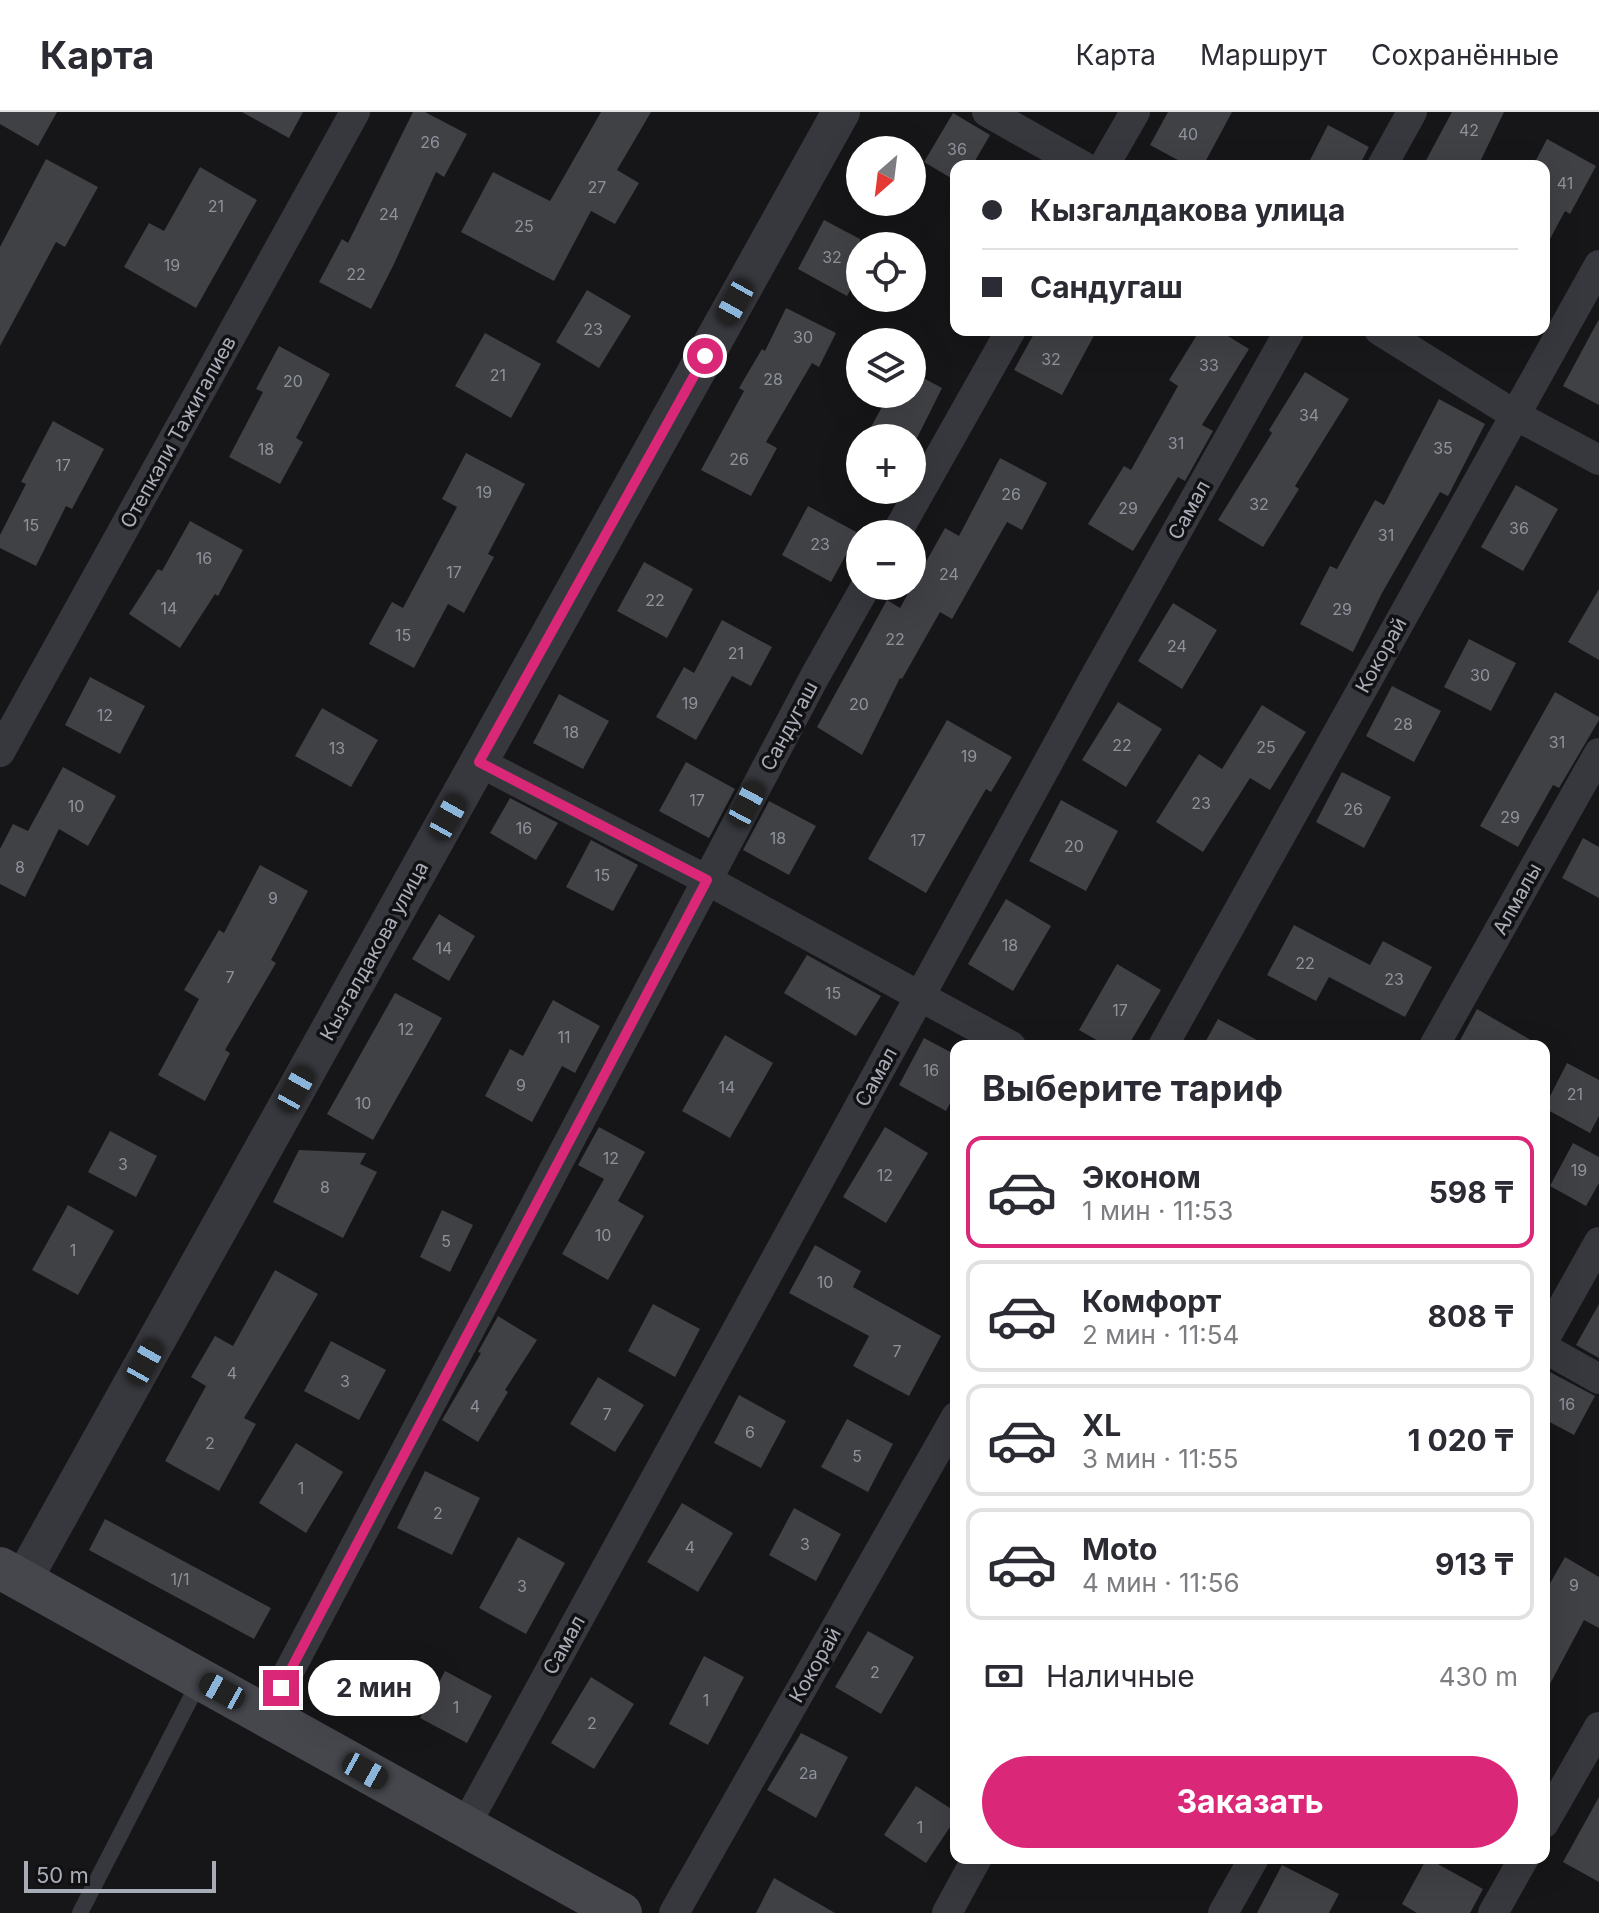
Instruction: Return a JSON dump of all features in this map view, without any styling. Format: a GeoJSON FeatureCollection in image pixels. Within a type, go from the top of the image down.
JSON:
{"type":"FeatureCollection","features":[{"type":"Feature","properties":{"kind":"main road"},"geometry":{"type":"LineString","coordinates":[[12,1574],[621,1913]]}},
{"type":"Feature","properties":{"kind":"street","name":"Отепкали Тажигалиев"},"geometry":{"type":"LineString","coordinates":[[0,752],[355,112]]}},
{"type":"Feature","properties":{"kind":"street","name":"Кызгалдакова улица"},"geometry":{"type":"LineString","coordinates":[[12,1574],[479,762],[841,112]]}},
{"type":"Feature","properties":{"kind":"street"},"geometry":{"type":"LineString","coordinates":[[987,112],[1072,160]]}},
{"type":"Feature","properties":{"kind":"street"},"geometry":{"type":"LineString","coordinates":[[1107,160],[1135,112]]}},
{"type":"Feature","properties":{"kind":"street"},"geometry":{"type":"LineString","coordinates":[[1385,160],[1412,112]]}},
{"type":"Feature","properties":{"kind":"street","name":"Кокорай"},"geometry":{"type":"LineString","coordinates":[[1166,1040],[1599,265]]}},
{"type":"Feature","properties":{"kind":"street"},"geometry":{"type":"LineString","coordinates":[[904,520],[1008,336]]}},
{"type":"Feature","properties":{"kind":"street","name":"Самал"},"geometry":{"type":"LineString","coordinates":[[465,1826],[919,997],[1287,336]]}},
{"type":"Feature","properties":{"kind":"street"},"geometry":{"type":"LineString","coordinates":[[1389,336],[1515,415],[1599,460]]}},
{"type":"Feature","properties":{"kind":"street","name":"Сандугаш"},"geometry":{"type":"LineString","coordinates":[[266,1715],[858,600]]}},
{"type":"Feature","properties":{"kind":"street","name":"Алмалы"},"geometry":{"type":"LineString","coordinates":[[1437,1040],[1599,753]]}},
{"type":"Feature","properties":{"kind":"street"},"geometry":{"type":"LineString","coordinates":[[479,762],[707,880],[1000,1040]]}},
{"type":"Feature","properties":{"kind":"street"},"geometry":{"type":"LineString","coordinates":[[1550,1329],[1599,1242]]}},
{"type":"Feature","properties":{"kind":"street"},"geometry":{"type":"LineString","coordinates":[[1550,1351],[1599,1379]]}},
{"type":"Feature","properties":{"kind":"street","name":"Кокорай"},"geometry":{"type":"LineString","coordinates":[[674,1913],[950,1428]]}},
{"type":"Feature","properties":{"kind":"street"},"geometry":{"type":"LineString","coordinates":[[1550,1813],[1599,1727]]}},
{"type":"Feature","properties":{"kind":"street"},"geometry":{"type":"LineString","coordinates":[[947,1913],[974,1864]]}},
{"type":"Feature","properties":{"kind":"street"},"geometry":{"type":"LineString","coordinates":[[1223,1913],[1251,1864]]}},
{"type":"Feature","properties":{"kind":"street"},"geometry":{"type":"LineString","coordinates":[[1493,1913],[1521,1864]]}},
{"type":"Feature","properties":{"kind":"lane"},"geometry":{"type":"LineString","coordinates":[[80,1913],[200,1679]]}},
{"type":"Feature","properties":{"kind":"building"},"geometry":{"type":"Polygon","coordinates":[[[0,112],[57,112],[38,146],[0,124],[0,112]]]}},
{"type":"Feature","properties":{"kind":"building"},"geometry":{"type":"Polygon","coordinates":[[[242,112],[303,112],[289,138],[242,112]]]}},
{"type":"Feature","properties":{"kind":"building"},"geometry":{"type":"Polygon","coordinates":[[[413,112],[425,112],[467,134],[444,177],[436,172],[371,309],[319,282],[342,239],[348,243],[413,112]]]}},
{"type":"Feature","properties":{"kind":"building"},"geometry":{"type":"Polygon","coordinates":[[[601,112],[651,112],[617,170],[639,183],[615,224],[591,211],[554,281],[461,232],[493,172],[550,201],[601,112]]]}},
{"type":"Feature","properties":{"kind":"building"},"geometry":{"type":"Polygon","coordinates":[[[1168,112],[1232,112],[1206,160],[1178,160],[1150,145],[1168,112]]]}},
{"type":"Feature","properties":{"kind":"building"},"geometry":{"type":"Polygon","coordinates":[[[1452,112],[1504,112],[1481,160],[1426,160],[1452,112]]]}},
{"type":"Feature","properties":{"kind":"building"},"geometry":{"type":"Polygon","coordinates":[[[953,113],[990,135],[975,160],[950,160],[950,177],[926,163],[926,159],[953,113]]]}},
{"type":"Feature","properties":{"kind":"building"},"geometry":{"type":"Polygon","coordinates":[[[1328,125],[1369,147],[1362,160],[1310,160],[1328,125]]]}},
{"type":"Feature","properties":{"kind":"building"},"geometry":{"type":"Polygon","coordinates":[[[1547,139],[1596,166],[1570,214],[1565,211],[1550,239],[1550,160],[1536,160],[1547,139]]]}},
{"type":"Feature","properties":{"kind":"building"},"geometry":{"type":"Polygon","coordinates":[[[46,159],[98,187],[65,247],[56,242],[0,346],[0,247],[46,159]]]}},
{"type":"Feature","properties":{"kind":"building"},"geometry":{"type":"Polygon","coordinates":[[[200,167],[257,200],[196,308],[124,267],[149,223],[164,231],[200,167]]]}},
{"type":"Feature","properties":{"kind":"building"},"geometry":{"type":"Polygon","coordinates":[[[824,220],[847,232],[846,295],[798,269],[824,220]]]}},
{"type":"Feature","properties":{"kind":"building"},"geometry":{"type":"Polygon","coordinates":[[[587,290],[631,316],[599,368],[556,342],[587,290]]]}},
{"type":"Feature","properties":{"kind":"building"},"geometry":{"type":"Polygon","coordinates":[[[786,308],[836,333],[819,367],[812,363],[766,442],[777,448],[751,496],[701,470],[744,391],[739,388],[762,349],[765,351],[786,308]]]}},
{"type":"Feature","properties":{"kind":"building"},"geometry":{"type":"Polygon","coordinates":[[[1599,319],[1599,405],[1563,386],[1599,319]]]}},
{"type":"Feature","properties":{"kind":"building"},"geometry":{"type":"Polygon","coordinates":[[[485,333],[541,364],[511,418],[455,386],[485,333]]]}},
{"type":"Feature","properties":{"kind":"building"},"geometry":{"type":"Polygon","coordinates":[[[1033,336],[1094,336],[1062,395],[1014,370],[1033,336]]]}},
{"type":"Feature","properties":{"kind":"building"},"geometry":{"type":"Polygon","coordinates":[[[1196,336],[1228,336],[1249,349],[1202,425],[1213,431],[1185,481],[1178,477],[1133,551],[1088,524],[1124,466],[1131,470],[1178,386],[1169,380],[1196,336]]]}},
{"type":"Feature","properties":{"kind":"building"},"geometry":{"type":"Polygon","coordinates":[[[279,346],[330,374],[296,438],[303,442],[280,484],[229,457],[263,392],[256,389],[279,346]]]}},
{"type":"Feature","properties":{"kind":"building"},"geometry":{"type":"Polygon","coordinates":[[[1305,372],[1349,399],[1295,486],[1299,489],[1263,547],[1218,520],[1272,433],[1269,430],[1305,372]]]}},
{"type":"Feature","properties":{"kind":"building"},"geometry":{"type":"Polygon","coordinates":[[[926,379],[942,388],[924,424],[873,424],[881,408],[926,408],[926,379]]]}},
{"type":"Feature","properties":{"kind":"building"},"geometry":{"type":"Polygon","coordinates":[[[1439,399],[1485,424],[1448,496],[1440,492],[1382,593],[1353,652],[1300,624],[1330,566],[1337,569],[1375,500],[1384,505],[1439,399]]]}},
{"type":"Feature","properties":{"kind":"building"},"geometry":{"type":"Polygon","coordinates":[[[53,421],[104,449],[72,509],[66,506],[36,566],[0,548],[0,535],[26,484],[21,482],[53,421]]]}},
{"type":"Feature","properties":{"kind":"building"},"geometry":{"type":"Polygon","coordinates":[[[466,453],[525,484],[488,554],[494,557],[464,613],[448,604],[414,668],[369,644],[392,602],[403,608],[457,507],[442,499],[466,453]]]}},
{"type":"Feature","properties":{"kind":"building"},"geometry":{"type":"Polygon","coordinates":[[[1000,458],[1047,483],[1022,530],[1007,522],[952,619],[940,612],[900,678],[862,755],[817,727],[887,600],[900,608],[904,600],[926,600],[926,562],[945,528],[959,536],[1000,458]]]}},
{"type":"Feature","properties":{"kind":"building"},"geometry":{"type":"Polygon","coordinates":[[[1516,485],[1558,509],[1523,571],[1481,547],[1516,485]]]}},
{"type":"Feature","properties":{"kind":"building"},"geometry":{"type":"Polygon","coordinates":[[[808,506],[846,527],[846,555],[831,582],[782,555],[808,506]]]}},
{"type":"Feature","properties":{"kind":"building"},"geometry":{"type":"Polygon","coordinates":[[[190,521],[243,550],[218,596],[215,594],[180,648],[129,614],[158,569],[162,571],[190,521]]]}},
{"type":"Feature","properties":{"kind":"building"},"geometry":{"type":"Polygon","coordinates":[[[644,562],[693,589],[667,638],[617,611],[644,562]]]}},
{"type":"Feature","properties":{"kind":"building"},"geometry":{"type":"Polygon","coordinates":[[[1599,589],[1599,660],[1568,642],[1599,589]]]}},
{"type":"Feature","properties":{"kind":"building"},"geometry":{"type":"Polygon","coordinates":[[[1173,603],[1217,630],[1182,689],[1138,661],[1173,603]]]}},
{"type":"Feature","properties":{"kind":"building"},"geometry":{"type":"Polygon","coordinates":[[[722,620],[772,647],[751,686],[732,676],[696,740],[656,717],[684,667],[694,673],[722,620]]]}},
{"type":"Feature","properties":{"kind":"building"},"geometry":{"type":"Polygon","coordinates":[[[1469,639],[1516,663],[1491,711],[1444,687],[1469,639]]]}},
{"type":"Feature","properties":{"kind":"building"},"geometry":{"type":"Polygon","coordinates":[[[90,677],[145,706],[120,754],[65,725],[90,677]]]}},
{"type":"Feature","properties":{"kind":"building"},"geometry":{"type":"Polygon","coordinates":[[[1392,686],[1441,711],[1414,762],[1366,736],[1392,686]]]}},
{"type":"Feature","properties":{"kind":"building"},"geometry":{"type":"Polygon","coordinates":[[[1555,692],[1599,717],[1599,720],[1559,788],[1553,785],[1518,847],[1480,826],[1555,692]]]}},
{"type":"Feature","properties":{"kind":"building"},"geometry":{"type":"Polygon","coordinates":[[[559,694],[609,721],[583,769],[533,743],[559,694]]]}},
{"type":"Feature","properties":{"kind":"building"},"geometry":{"type":"Polygon","coordinates":[[[1118,702],[1162,729],[1126,787],[1082,760],[1118,702]]]}},
{"type":"Feature","properties":{"kind":"building"},"geometry":{"type":"Polygon","coordinates":[[[1262,705],[1306,732],[1270,790],[1250,778],[1203,852],[1156,822],[1199,754],[1222,769],[1262,705]]]}},
{"type":"Feature","properties":{"kind":"building"},"geometry":{"type":"Polygon","coordinates":[[[322,708],[378,740],[351,787],[295,756],[322,708]]]}},
{"type":"Feature","properties":{"kind":"building"},"geometry":{"type":"Polygon","coordinates":[[[947,720],[1012,757],[991,792],[986,789],[926,893],[868,859],[947,720]]]}},
{"type":"Feature","properties":{"kind":"building"},"geometry":{"type":"Polygon","coordinates":[[[686,762],[735,789],[709,838],[659,811],[686,762]]]}},
{"type":"Feature","properties":{"kind":"building"},"geometry":{"type":"Polygon","coordinates":[[[63,767],[116,796],[88,846],[59,829],[25,897],[0,884],[0,849],[13,824],[28,831],[63,767]]]}},
{"type":"Feature","properties":{"kind":"building"},"geometry":{"type":"Polygon","coordinates":[[[1342,772],[1391,797],[1364,848],[1316,822],[1342,772]]]}},
{"type":"Feature","properties":{"kind":"building"},"geometry":{"type":"Polygon","coordinates":[[[510,798],[558,823],[536,860],[490,833],[510,798]]]}},
{"type":"Feature","properties":{"kind":"building"},"geometry":{"type":"Polygon","coordinates":[[[1061,800],[1118,831],[1086,891],[1029,861],[1061,800]]]}},
{"type":"Feature","properties":{"kind":"building"},"geometry":{"type":"Polygon","coordinates":[[[769,801],[816,826],[789,875],[743,850],[769,801]]]}},
{"type":"Feature","properties":{"kind":"building"},"geometry":{"type":"Polygon","coordinates":[[[1583,838],[1599,847],[1599,898],[1562,878],[1583,838]]]}},
{"type":"Feature","properties":{"kind":"building"},"geometry":{"type":"Polygon","coordinates":[[[591,840],[638,865],[613,911],[566,887],[591,840]]]}},
{"type":"Feature","properties":{"kind":"building"},"geometry":{"type":"Polygon","coordinates":[[[260,865],[308,891],[271,960],[276,963],[225,1050],[230,1053],[205,1101],[158,1075],[199,999],[184,990],[219,930],[224,933],[260,865]]]}},
{"type":"Feature","properties":{"kind":"building"},"geometry":{"type":"Polygon","coordinates":[[[1006,899],[1051,926],[1013,991],[968,964],[1006,899]]]}},
{"type":"Feature","properties":{"kind":"building"},"geometry":{"type":"Polygon","coordinates":[[[439,914],[475,936],[449,981],[412,959],[439,914]]]}},
{"type":"Feature","properties":{"kind":"building"},"geometry":{"type":"Polygon","coordinates":[[[1294,925],[1370,965],[1383,941],[1432,967],[1405,1017],[1329,977],[1316,1001],[1267,975],[1294,925]]]}},
{"type":"Feature","properties":{"kind":"building"},"geometry":{"type":"Polygon","coordinates":[[[807,955],[881,996],[856,1036],[784,993],[807,955]]]}},
{"type":"Feature","properties":{"kind":"building"},"geometry":{"type":"Polygon","coordinates":[[[1117,964],[1161,990],[1132,1040],[1096,1040],[1079,1030],[1117,964]]]}},
{"type":"Feature","properties":{"kind":"building"},"geometry":{"type":"Polygon","coordinates":[[[395,993],[442,1018],[373,1140],[327,1114],[395,993]]]}},
{"type":"Feature","properties":{"kind":"building"},"geometry":{"type":"Polygon","coordinates":[[[553,1000],[600,1026],[575,1073],[562,1066],[532,1122],[485,1096],[510,1049],[523,1056],[553,1000]]]}},
{"type":"Feature","properties":{"kind":"building"},"geometry":{"type":"Polygon","coordinates":[[[1477,1009],[1531,1040],[1460,1040],[1477,1009]]]}},
{"type":"Feature","properties":{"kind":"building"},"geometry":{"type":"Polygon","coordinates":[[[1218,1019],[1257,1040],[1206,1040],[1218,1019]]]}},
{"type":"Feature","properties":{"kind":"building"},"geometry":{"type":"Polygon","coordinates":[[[725,1035],[773,1063],[730,1138],[682,1111],[725,1035]]]}},
{"type":"Feature","properties":{"kind":"building"},"geometry":{"type":"Polygon","coordinates":[[[924,1038],[950,1052],[950,1103],[946,1111],[899,1085],[924,1038]]]}},
{"type":"Feature","properties":{"kind":"building"},"geometry":{"type":"Polygon","coordinates":[[[1567,1063],[1599,1080],[1599,1116],[1590,1133],[1550,1111],[1550,1096],[1567,1063]]]}},
{"type":"Feature","properties":{"kind":"building"},"geometry":{"type":"Polygon","coordinates":[[[599,1127],[645,1152],[618,1201],[644,1216],[608,1280],[562,1254],[604,1179],[578,1165],[599,1127]]]}},
{"type":"Feature","properties":{"kind":"building"},"geometry":{"type":"Polygon","coordinates":[[[885,1127],[928,1153],[886,1223],[843,1197],[885,1127]]]}},
{"type":"Feature","properties":{"kind":"building"},"geometry":{"type":"Polygon","coordinates":[[[110,1131],[157,1156],[136,1197],[88,1172],[110,1131]]]}},
{"type":"Feature","properties":{"kind":"building"},"geometry":{"type":"Polygon","coordinates":[[[1573,1143],[1599,1157],[1599,1183],[1586,1206],[1550,1186],[1573,1143]]]}},
{"type":"Feature","properties":{"kind":"building"},"geometry":{"type":"Polygon","coordinates":[[[299,1150],[366,1153],[360,1164],[377,1172],[343,1238],[273,1202],[299,1150]]]}},
{"type":"Feature","properties":{"kind":"building"},"geometry":{"type":"Polygon","coordinates":[[[68,1205],[114,1231],[78,1295],[32,1270],[68,1205]]]}},
{"type":"Feature","properties":{"kind":"building"},"geometry":{"type":"Polygon","coordinates":[[[442,1210],[473,1225],[450,1272],[420,1257],[442,1210]]]}},
{"type":"Feature","properties":{"kind":"building"},"geometry":{"type":"Polygon","coordinates":[[[815,1245],[861,1271],[853,1287],[941,1336],[909,1396],[853,1366],[869,1336],[789,1293],[815,1245]]]}},
{"type":"Feature","properties":{"kind":"building"},"geometry":{"type":"Polygon","coordinates":[[[275,1270],[318,1294],[244,1418],[256,1424],[219,1491],[165,1461],[206,1386],[191,1377],[215,1336],[233,1346],[275,1270]]]}},
{"type":"Feature","properties":{"kind":"building"},"geometry":{"type":"Polygon","coordinates":[[[653,1304],[700,1329],[675,1377],[628,1351],[653,1304]]]}},
{"type":"Feature","properties":{"kind":"building"},"geometry":{"type":"Polygon","coordinates":[[[1599,1304],[1599,1358],[1576,1345],[1599,1304]]]}},
{"type":"Feature","properties":{"kind":"building"},"geometry":{"type":"Polygon","coordinates":[[[498,1316],[537,1340],[505,1390],[508,1392],[478,1442],[442,1420],[481,1353],[478,1352],[498,1316]]]}},
{"type":"Feature","properties":{"kind":"building"},"geometry":{"type":"Polygon","coordinates":[[[331,1341],[386,1370],[359,1420],[304,1391],[331,1341]]]}},
{"type":"Feature","properties":{"kind":"building"},"geometry":{"type":"Polygon","coordinates":[[[1550,1372],[1595,1396],[1574,1435],[1550,1422],[1550,1372]]]}},
{"type":"Feature","properties":{"kind":"building"},"geometry":{"type":"Polygon","coordinates":[[[598,1377],[644,1405],[615,1452],[570,1424],[598,1377]]]}},
{"type":"Feature","properties":{"kind":"building"},"geometry":{"type":"Polygon","coordinates":[[[739,1395],[786,1421],[761,1468],[714,1443],[739,1395]]]}},
{"type":"Feature","properties":{"kind":"building"},"geometry":{"type":"Polygon","coordinates":[[[847,1419],[893,1444],[868,1492],[821,1467],[847,1419]]]}},
{"type":"Feature","properties":{"kind":"building"},"geometry":{"type":"Polygon","coordinates":[[[296,1443],[343,1472],[306,1533],[259,1503],[296,1443]]]}},
{"type":"Feature","properties":{"kind":"building"},"geometry":{"type":"Polygon","coordinates":[[[425,1471],[480,1498],[452,1555],[397,1528],[425,1471]]]}},
{"type":"Feature","properties":{"kind":"building"},"geometry":{"type":"Polygon","coordinates":[[[682,1503],[733,1533],[698,1592],[647,1562],[682,1503]]]}},
{"type":"Feature","properties":{"kind":"building"},"geometry":{"type":"Polygon","coordinates":[[[794,1508],[841,1534],[816,1581],[769,1555],[794,1508]]]}},
{"type":"Feature","properties":{"kind":"building"},"geometry":{"type":"Polygon","coordinates":[[[105,1519],[271,1608],[254,1639],[89,1550],[105,1519]]]}},
{"type":"Feature","properties":{"kind":"building"},"geometry":{"type":"Polygon","coordinates":[[[518,1537],[565,1563],[526,1634],[479,1608],[518,1537]]]}},
{"type":"Feature","properties":{"kind":"building"},"geometry":{"type":"Polygon","coordinates":[[[1565,1557],[1599,1577],[1599,1628],[1584,1620],[1550,1684],[1550,1583],[1565,1557]]]}},
{"type":"Feature","properties":{"kind":"building"},"geometry":{"type":"Polygon","coordinates":[[[868,1631],[914,1657],[881,1714],[835,1687],[868,1631]]]}},
{"type":"Feature","properties":{"kind":"building"},"geometry":{"type":"Polygon","coordinates":[[[704,1656],[744,1677],[708,1745],[669,1724],[704,1656]]]}},
{"type":"Feature","properties":{"kind":"building"},"geometry":{"type":"Polygon","coordinates":[[[445,1671],[492,1696],[467,1743],[420,1718],[445,1671]]]}},
{"type":"Feature","properties":{"kind":"building"},"geometry":{"type":"Polygon","coordinates":[[[591,1677],[634,1704],[594,1769],[551,1743],[591,1677]]]}},
{"type":"Feature","properties":{"kind":"building"},"geometry":{"type":"Polygon","coordinates":[[[801,1733],[848,1757],[816,1818],[767,1790],[801,1733]]]}},
{"type":"Feature","properties":{"kind":"building"},"geometry":{"type":"Polygon","coordinates":[[[916,1786],[950,1808],[950,1827],[926,1863],[884,1835],[916,1786]]]}},
{"type":"Feature","properties":{"kind":"building"},"geometry":{"type":"Polygon","coordinates":[[[1599,1797],[1599,1882],[1563,1862],[1599,1797]]]}},
{"type":"Feature","properties":{"kind":"building"},"geometry":{"type":"Polygon","coordinates":[[[1424,1864],[1438,1864],[1483,1889],[1470,1913],[1417,1913],[1402,1904],[1424,1864]]]}},
{"type":"Feature","properties":{"kind":"building"},"geometry":{"type":"Polygon","coordinates":[[[1282,1865],[1339,1894],[1329,1913],[1257,1913],[1282,1865]]]}},
{"type":"Feature","properties":{"kind":"building"},"geometry":{"type":"Polygon","coordinates":[[[774,1878],[835,1913],[756,1913],[774,1878]]]}},
{"type":"Feature","properties":{"kind":"route"},"geometry":{"type":"LineString","coordinates":[[281,1688],[707,880],[479,762],[705,356]]}}]}
